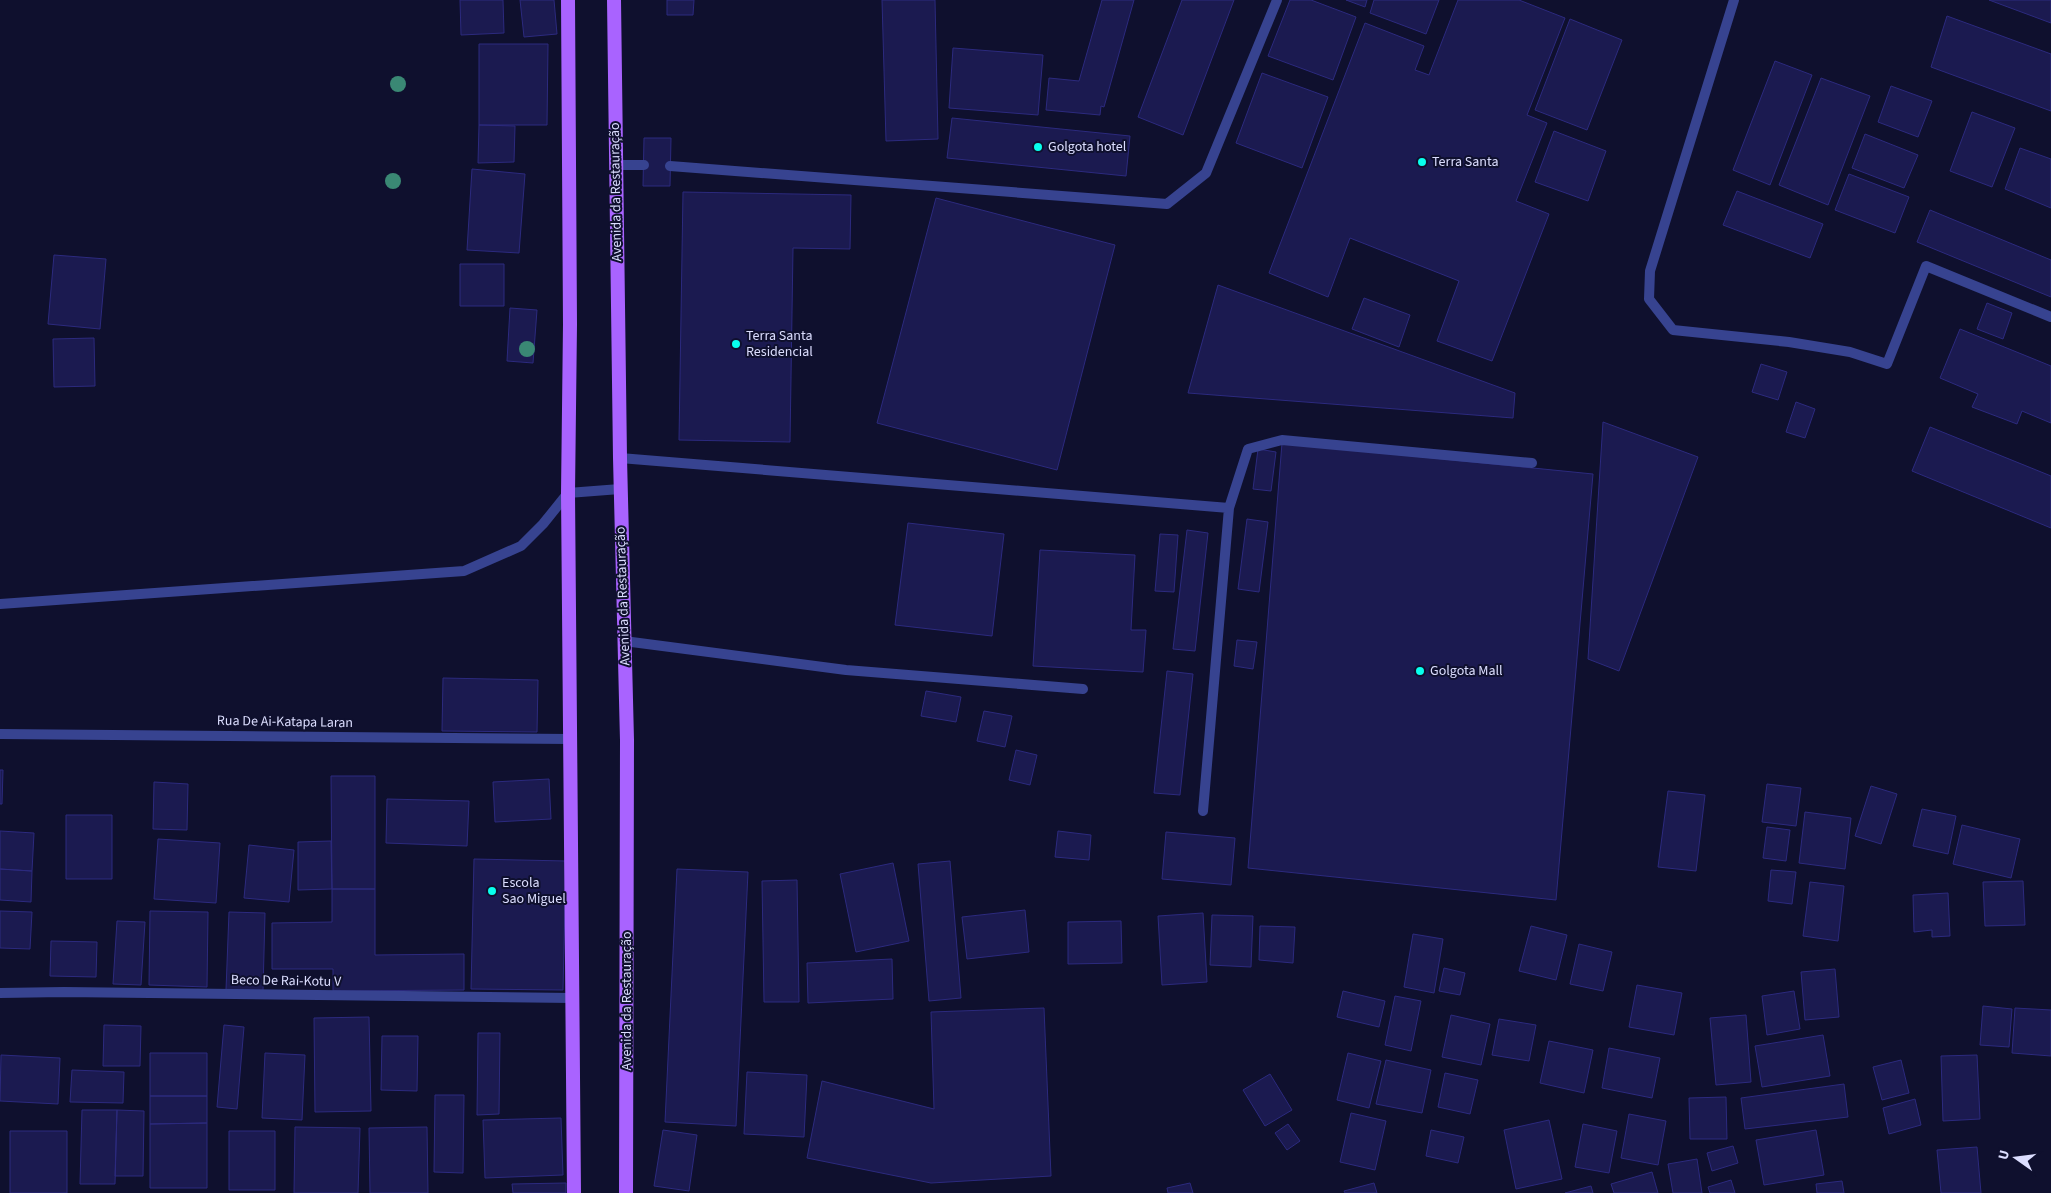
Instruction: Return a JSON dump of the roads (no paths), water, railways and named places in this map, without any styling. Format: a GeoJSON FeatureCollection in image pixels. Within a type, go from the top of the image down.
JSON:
{"type":"FeatureCollection","features":[{"type":"Feature","properties":{"kind":"main road"},"geometry":{"type":"LineString","coordinates":[[568,0],[570,324],[568,493],[574,1193]]}},
{"type":"Feature","properties":{"kind":"main road","name":"Avenida da Restauração"},"geometry":{"type":"LineString","coordinates":[[614,0],[620,489],[628,740],[626,1193]]}},
{"type":"Feature","properties":{"kind":"street"},"geometry":{"type":"LineString","coordinates":[[670,166],[1167,204],[1206,173],[1277,0]]}},
{"type":"Feature","properties":{"kind":"street"},"geometry":{"type":"LineString","coordinates":[[1734,0],[1650,271],[1649,299],[1673,330],[1789,342],[1850,352],[1887,364],[1926,266],[2051,317]]}},
{"type":"Feature","properties":{"kind":"street"},"geometry":{"type":"LineString","coordinates":[[616,165],[644,165]]}},
{"type":"Feature","properties":{"kind":"street"},"geometry":{"type":"LineString","coordinates":[[1203,811],[1228,508],[1248,450],[1282,440],[1532,463]]}},
{"type":"Feature","properties":{"kind":"street"},"geometry":{"type":"LineString","coordinates":[[620,458],[1228,508]]}},
{"type":"Feature","properties":{"kind":"street"},"geometry":{"type":"LineString","coordinates":[[0,604],[464,570],[521,546],[543,524],[568,493],[620,489]]}},
{"type":"Feature","properties":{"kind":"street"},"geometry":{"type":"LineString","coordinates":[[624,641],[846,670],[1083,689]]}},
{"type":"Feature","properties":{"kind":"street","name":"Rua De Ai-Katapa Laran"},"geometry":{"type":"LineString","coordinates":[[0,734],[570,739]]}},
{"type":"Feature","properties":{"kind":"street","name":"Beco De Rai-Kotu V"},"geometry":{"type":"LineString","coordinates":[[0,993],[64,992],[573,998]]}},
{"type":"Feature","properties":{"kind":"place","name":"Golgota hotel"},"geometry":{"type":"Point","coordinates":[1038,147]}},
{"type":"Feature","properties":{"kind":"place","name":"Terra Santa"},"geometry":{"type":"Point","coordinates":[1422,162]}},
{"type":"Feature","properties":{"kind":"place","name":"Terra Santa Residencial"},"geometry":{"type":"Point","coordinates":[736,344]}},
{"type":"Feature","properties":{"kind":"place","name":"Golgota Mall"},"geometry":{"type":"Point","coordinates":[1420,671]}},
{"type":"Feature","properties":{"kind":"place","name":"Escola Sao Miguel"},"geometry":{"type":"Point","coordinates":[492,891]}}]}
